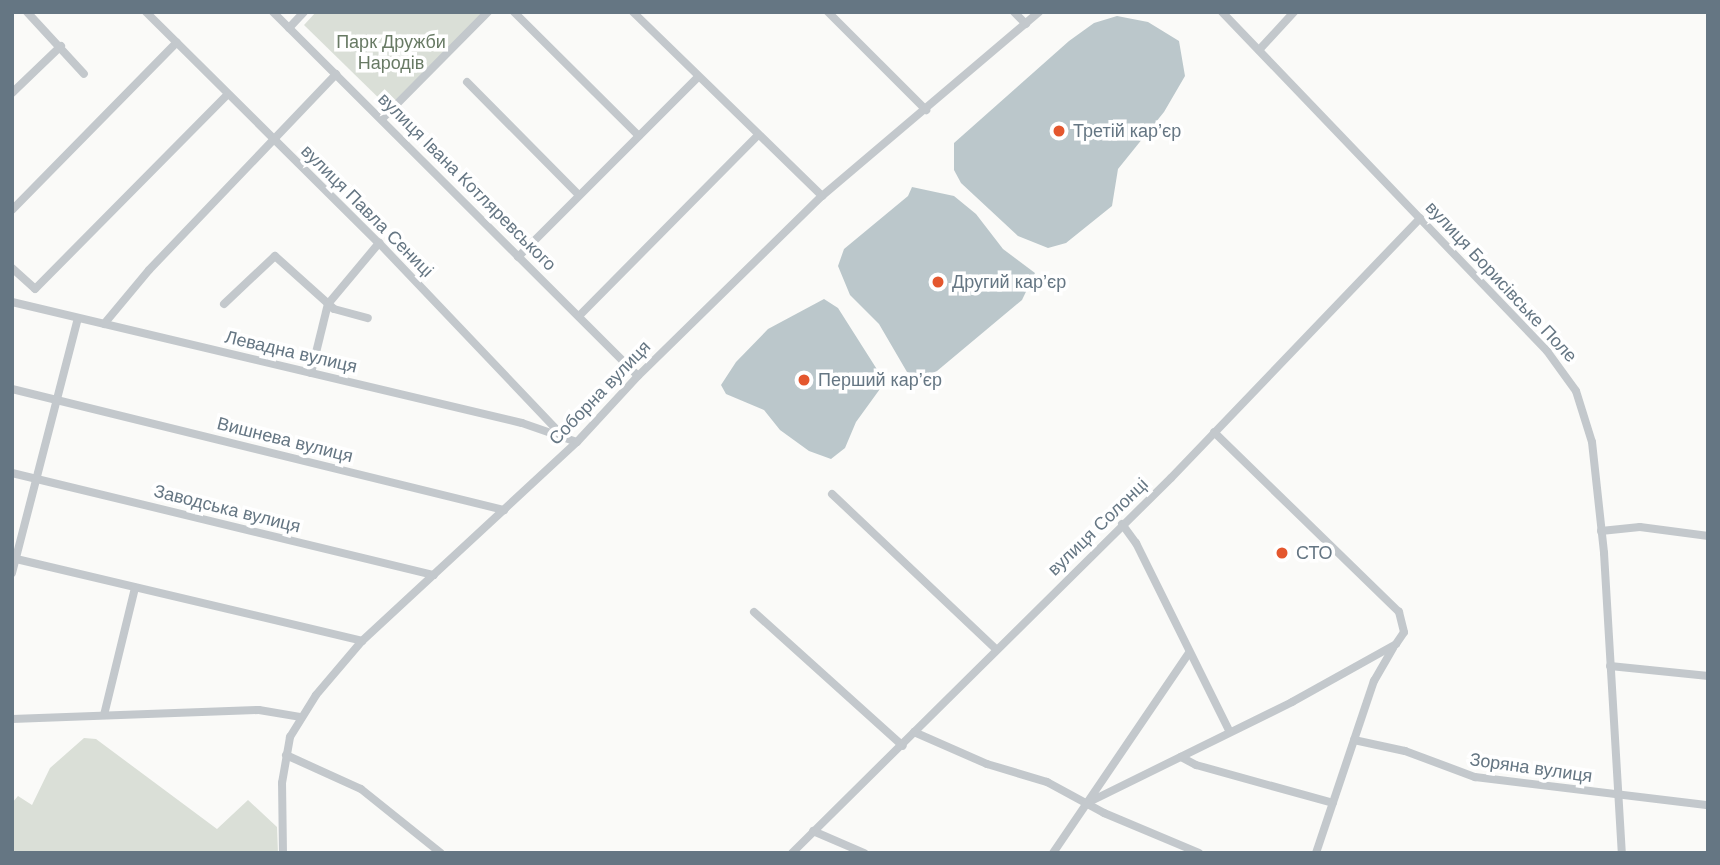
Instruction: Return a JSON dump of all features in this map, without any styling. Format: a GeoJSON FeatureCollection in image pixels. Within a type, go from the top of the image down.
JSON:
{"type":"FeatureCollection","features":[{"type":"Feature","properties":{"kind":"street"},"geometry":{"type":"LineString","coordinates":[[27,12],[84,74]]}},
{"type":"Feature","properties":{"kind":"street","name":"вулиця Павла Сениці"},"geometry":{"type":"LineString","coordinates":[[146,12],[379,243],[562,435]]}},
{"type":"Feature","properties":{"kind":"street","name":"вулиця Івана Котляревського"},"geometry":{"type":"LineString","coordinates":[[273,12],[638,376]]}},
{"type":"Feature","properties":{"kind":"street"},"geometry":{"type":"LineString","coordinates":[[289,28],[303,12]]}},
{"type":"Feature","properties":{"kind":"street"},"geometry":{"type":"LineString","coordinates":[[382,119],[488,12]]}},
{"type":"Feature","properties":{"kind":"street"},"geometry":{"type":"LineString","coordinates":[[514,12],[639,136]]}},
{"type":"Feature","properties":{"kind":"street"},"geometry":{"type":"LineString","coordinates":[[633,12],[697,78],[822,196]]}},
{"type":"Feature","properties":{"kind":"street"},"geometry":{"type":"LineString","coordinates":[[828,12],[926,110]]}},
{"type":"Feature","properties":{"kind":"street"},"geometry":{"type":"LineString","coordinates":[[1014,12],[1026,24]]}},
{"type":"Feature","properties":{"kind":"street","name":"Соборна вулиця"},"geometry":{"type":"LineString","coordinates":[[283,853],[286,755],[301,718],[362,641],[577,442],[638,376],[822,196],[1040,12]]}},
{"type":"Feature","properties":{"kind":"street","name":"вулиця Борисівське Поле"},"geometry":{"type":"LineString","coordinates":[[1222,12],[1420,218],[1571,381],[1592,442],[1601,531],[1622,853]]}},
{"type":"Feature","properties":{"kind":"street"},"geometry":{"type":"LineString","coordinates":[[1259,50],[1294,12]]}},
{"type":"Feature","properties":{"kind":"street"},"geometry":{"type":"LineString","coordinates":[[12,209],[177,42]]}},
{"type":"Feature","properties":{"kind":"street"},"geometry":{"type":"LineString","coordinates":[[12,93],[61,46]]}},
{"type":"Feature","properties":{"kind":"street"},"geometry":{"type":"LineString","coordinates":[[104,324],[149,270],[336,74]]}},
{"type":"Feature","properties":{"kind":"street"},"geometry":{"type":"LineString","coordinates":[[518,257],[697,78]]}},
{"type":"Feature","properties":{"kind":"street"},"geometry":{"type":"LineString","coordinates":[[467,82],[579,195]]}},
{"type":"Feature","properties":{"kind":"street"},"geometry":{"type":"LineString","coordinates":[[33,307],[35,289],[228,94]]}},
{"type":"Feature","properties":{"kind":"street"},"geometry":{"type":"LineString","coordinates":[[579,316],[758,135]]}},
{"type":"Feature","properties":{"kind":"street","name":"вулиця Солонці"},"geometry":{"type":"LineString","coordinates":[[792,853],[903,746],[996,649],[1214,432],[1420,218]]}},
{"type":"Feature","properties":{"kind":"street"},"geometry":{"type":"LineString","coordinates":[[311,373],[328,304],[379,243]]}},
{"type":"Feature","properties":{"kind":"street"},"geometry":{"type":"LineString","coordinates":[[224,304],[275,256],[328,304],[368,318]]}},
{"type":"Feature","properties":{"kind":"street"},"geometry":{"type":"LineString","coordinates":[[12,268],[35,289]]}},
{"type":"Feature","properties":{"kind":"street","name":"Левадна вулиця"},"geometry":{"type":"LineString","coordinates":[[12,302],[562,435]]}},
{"type":"Feature","properties":{"kind":"street"},"geometry":{"type":"LineString","coordinates":[[12,573],[78,318]]}},
{"type":"Feature","properties":{"kind":"street","name":"Вишнева вулиця"},"geometry":{"type":"LineString","coordinates":[[12,389],[504,510]]}},
{"type":"Feature","properties":{"kind":"street"},"geometry":{"type":"LineString","coordinates":[[1214,432],[1402,615],[1405,627],[1374,681],[1316,853]]}},
{"type":"Feature","properties":{"kind":"street"},"geometry":{"type":"LineString","coordinates":[[562,435],[577,442]]}},
{"type":"Feature","properties":{"kind":"street","name":"Заводська вулиця"},"geometry":{"type":"LineString","coordinates":[[12,473],[434,575]]}},
{"type":"Feature","properties":{"kind":"street"},"geometry":{"type":"LineString","coordinates":[[832,494],[996,649]]}},
{"type":"Feature","properties":{"kind":"street"},"geometry":{"type":"LineString","coordinates":[[1122,524],[1133,538],[1230,732]]}},
{"type":"Feature","properties":{"kind":"street"},"geometry":{"type":"LineString","coordinates":[[1601,531],[1640,527],[1708,537]]}},
{"type":"Feature","properties":{"kind":"street"},"geometry":{"type":"LineString","coordinates":[[14,559],[362,641]]}},
{"type":"Feature","properties":{"kind":"street"},"geometry":{"type":"LineString","coordinates":[[104,715],[135,588]]}},
{"type":"Feature","properties":{"kind":"street"},"geometry":{"type":"LineString","coordinates":[[754,612],[903,746]]}},
{"type":"Feature","properties":{"kind":"street"},"geometry":{"type":"LineString","coordinates":[[1085,804],[1323,685],[1396,644]]}},
{"type":"Feature","properties":{"kind":"street"},"geometry":{"type":"LineString","coordinates":[[1053,853],[1189,653]]}},
{"type":"Feature","properties":{"kind":"street"},"geometry":{"type":"LineString","coordinates":[[1610,666],[1708,676]]}},
{"type":"Feature","properties":{"kind":"street"},"geometry":{"type":"LineString","coordinates":[[12,719],[259,710],[301,718]]}},
{"type":"Feature","properties":{"kind":"street"},"geometry":{"type":"LineString","coordinates":[[914,732],[987,764],[1047,782],[1085,804],[1199,853]]}},
{"type":"Feature","properties":{"kind":"street","name":"Зоряна вулиця"},"geometry":{"type":"LineString","coordinates":[[1354,740],[1410,753],[1469,776],[1618,797],[1708,805]]}},
{"type":"Feature","properties":{"kind":"street"},"geometry":{"type":"LineString","coordinates":[[286,755],[361,789],[441,853]]}},
{"type":"Feature","properties":{"kind":"street"},"geometry":{"type":"LineString","coordinates":[[1181,757],[1196,765],[1333,803]]}},
{"type":"Feature","properties":{"kind":"street"},"geometry":{"type":"LineString","coordinates":[[813,831],[864,853]]}},
{"type":"Feature","properties":{"kind":"green space","name":"Парк Дружби Народів"},"geometry":{"type":"Polygon","coordinates":[[[316,12],[487,12],[391,110],[304,25],[316,12]]]}},
{"type":"Feature","properties":{"kind":"green space"},"geometry":{"type":"Polygon","coordinates":[[[84,738],[96,739],[217,829],[248,800],[277,827],[278,853],[12,853],[12,803],[18,796],[32,805],[50,768],[84,738]]]}},
{"type":"Feature","properties":{"kind":"shaded area","name":"Третій кар’єр"},"geometry":{"type":"Polygon","coordinates":[[[1117,16],[1148,22],[1179,41],[1185,76],[1164,112],[1118,169],[1112,206],[1066,243],[1048,248],[1018,236],[961,183],[954,170],[954,143],[1069,41],[1094,23],[1117,16]]]}},
{"type":"Feature","properties":{"kind":"shaded area","name":"Другий кар’єр"},"geometry":{"type":"Polygon","coordinates":[[[912,187],[954,196],[976,214],[1003,249],[1035,273],[1022,300],[937,371],[921,378],[907,372],[879,324],[850,295],[838,266],[844,249],[908,196],[912,187]]]}},
{"type":"Feature","properties":{"kind":"shaded area","name":"Перший кар’єр"},"geometry":{"type":"Polygon","coordinates":[[[824,299],[838,308],[885,382],[856,422],[845,448],[831,459],[809,451],[780,430],[764,410],[726,394],[721,385],[736,362],[768,329],[824,299]]]}},
{"type":"Feature","properties":{"kind":"place","name":"Третій кар’єр"},"geometry":{"type":"Point","coordinates":[1059,131]}},
{"type":"Feature","properties":{"kind":"place","name":"Другий кар’єр"},"geometry":{"type":"Point","coordinates":[938,282]}},
{"type":"Feature","properties":{"kind":"place","name":"Перший кар’єр"},"geometry":{"type":"Point","coordinates":[804,380]}},
{"type":"Feature","properties":{"kind":"place","name":"СТО"},"geometry":{"type":"Point","coordinates":[1282,553]}}]}
